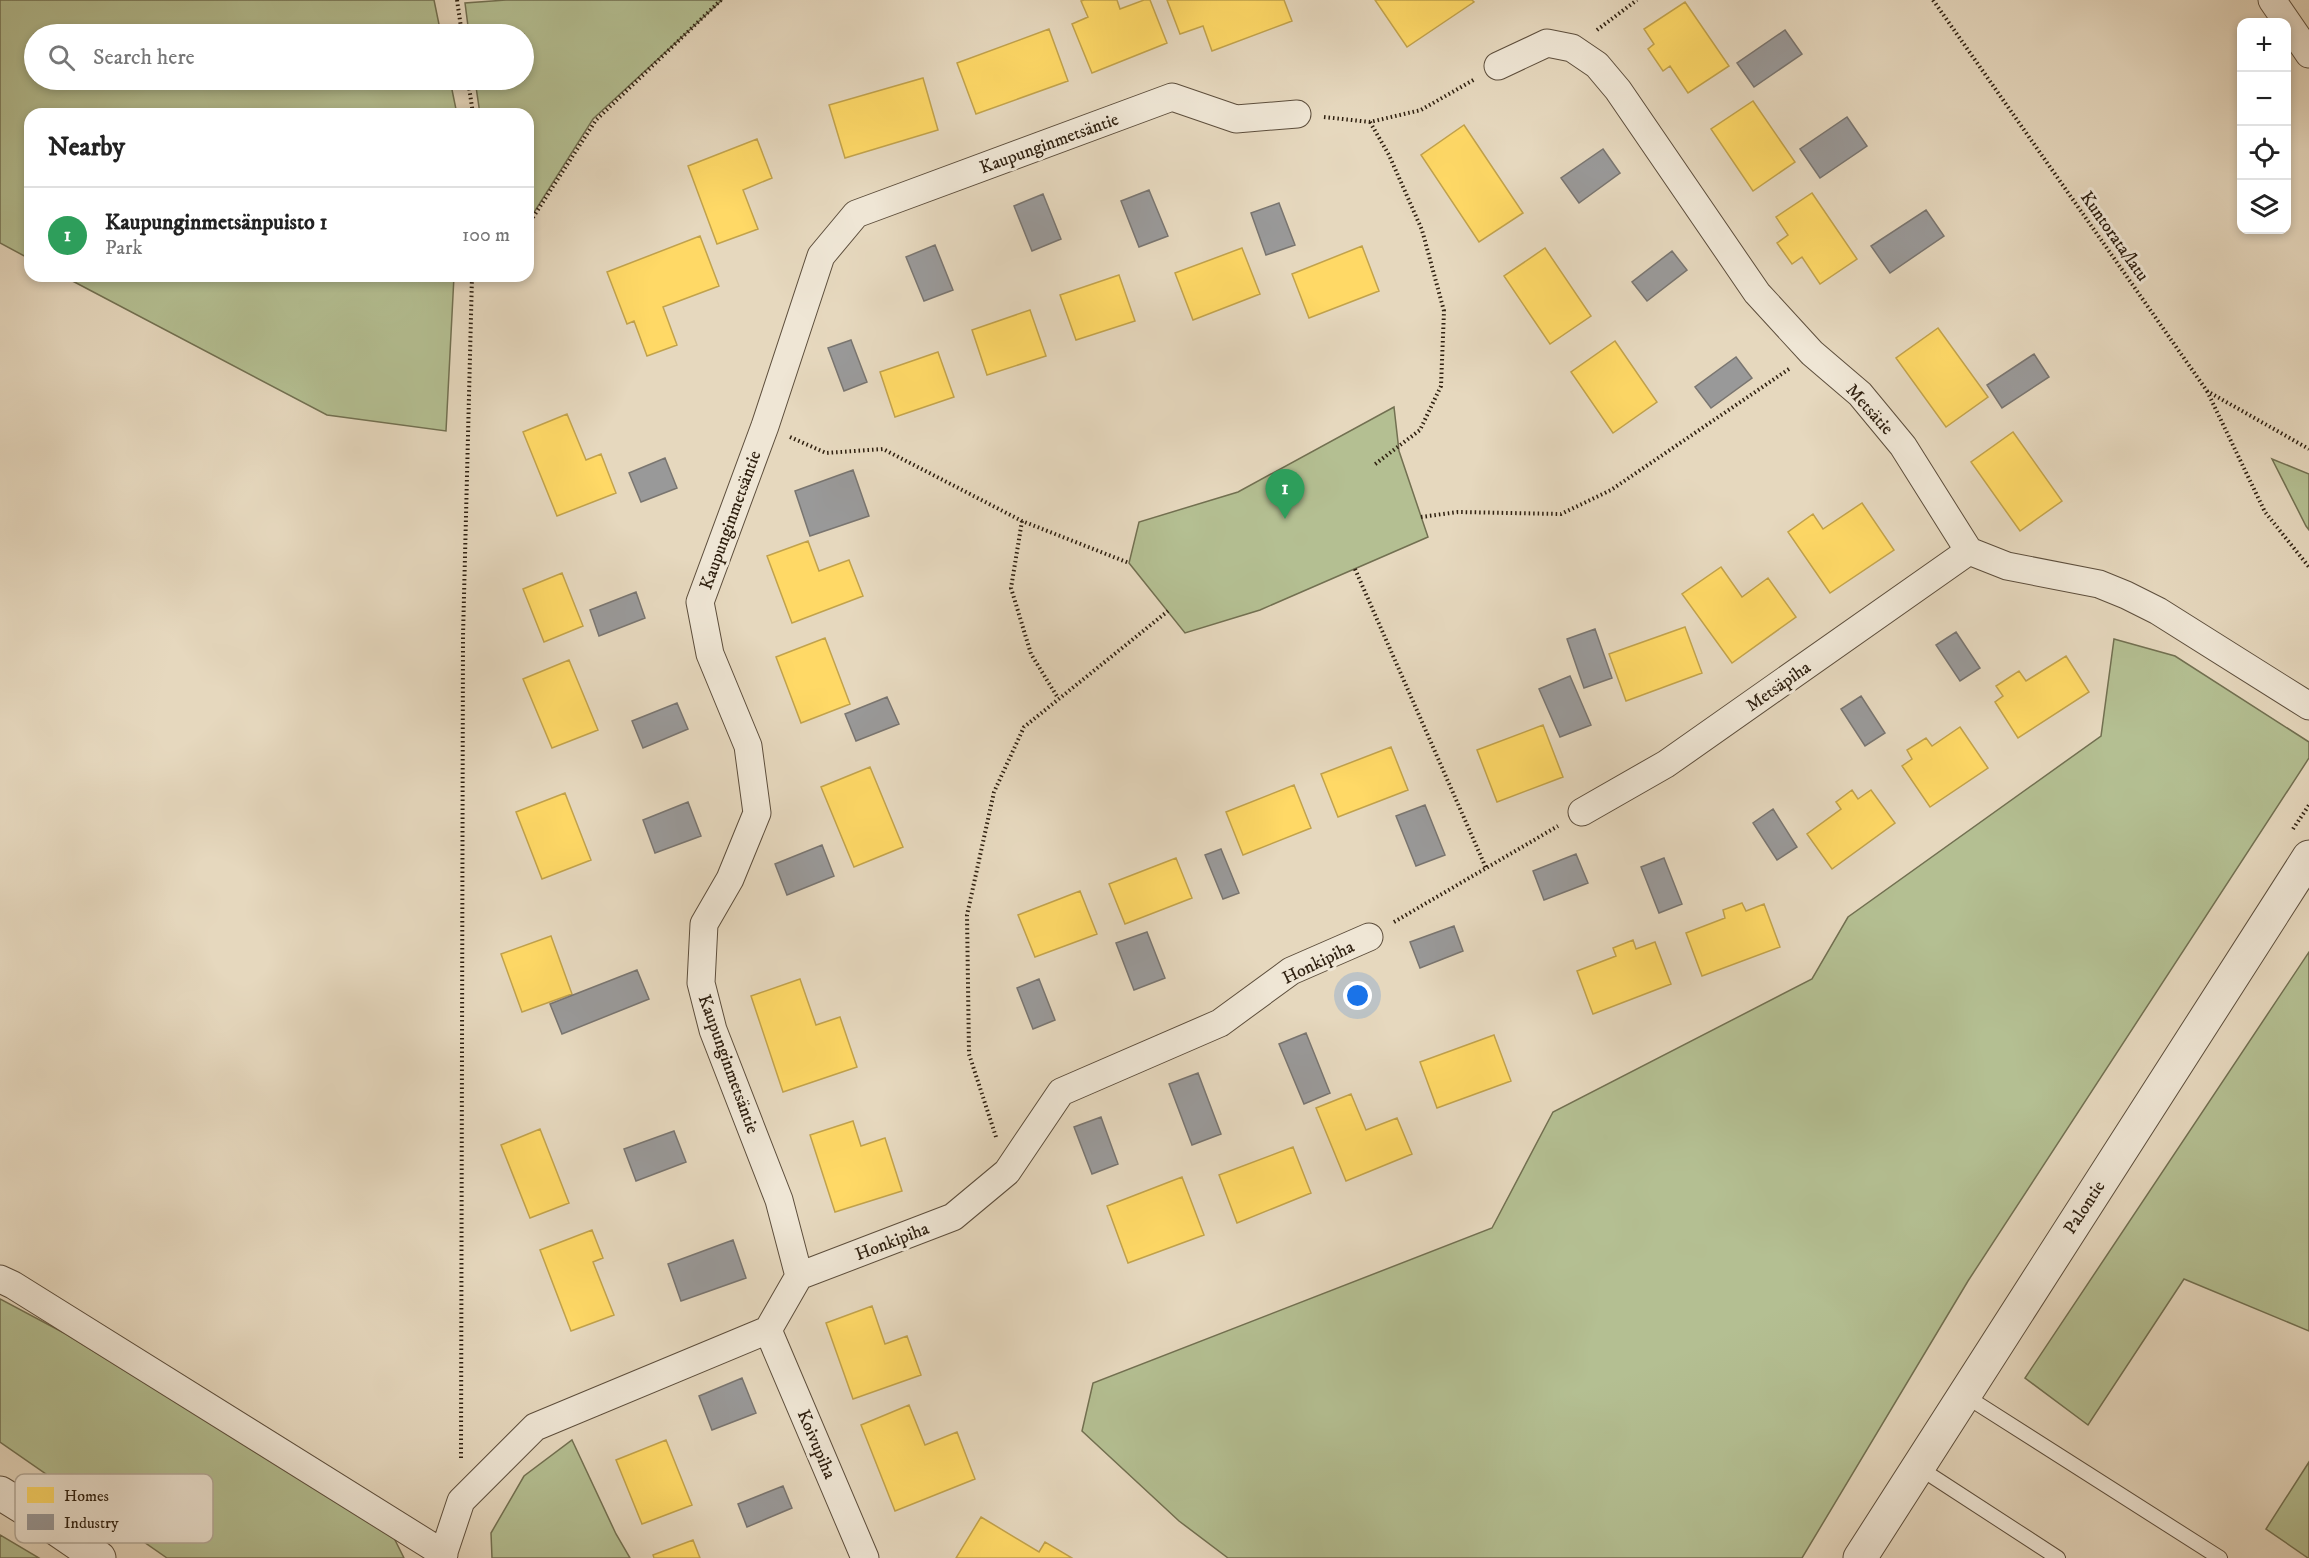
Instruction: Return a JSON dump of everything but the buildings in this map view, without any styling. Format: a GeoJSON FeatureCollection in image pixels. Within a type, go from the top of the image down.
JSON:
{"type":"FeatureCollection","features":[{"type":"Feature","properties":{"kind":"street"},"geometry":{"type":"LineString","coordinates":[[2272,0],[2309,54]]}},
{"type":"Feature","properties":{"kind":"street","name":"Metsätie"},"geometry":{"type":"LineString","coordinates":[[1498,66],[1547,43],[1572,48],[1597,65],[1618,90],[1757,293],[1812,353],[1860,394],[1903,446],[1969,551]]}},
{"type":"Feature","properties":{"kind":"street","name":"Kaupunginmetsäntie"},"geometry":{"type":"LineString","coordinates":[[799,1276],[779,1200],[713,1030],[700,983],[704,924],[730,879],[757,813],[748,746],[710,654],[700,602],[765,426],[821,256],[856,214],[1172,97],[1236,118],[1297,114]]}},
{"type":"Feature","properties":{"kind":"street"},"geometry":{"type":"LineString","coordinates":[[1969,551],[2007,566],[2099,584],[2126,595],[2158,611],[2309,706]]}},
{"type":"Feature","properties":{"kind":"street","name":"Metsäpiha"},"geometry":{"type":"LineString","coordinates":[[1582,812],[1666,764],[1969,551]]}},
{"type":"Feature","properties":{"kind":"street","name":"Palontie"},"geometry":{"type":"LineString","coordinates":[[1860,1558],[2309,857]]}},
{"type":"Feature","properties":{"kind":"street","name":"Honkipiha"},"geometry":{"type":"LineString","coordinates":[[799,1276],[953,1217],[1007,1172],[1060,1092],[1220,1023],[1291,971],[1369,937]]}},
{"type":"Feature","properties":{"kind":"street"},"geometry":{"type":"LineString","coordinates":[[0,1279],[13,1285],[443,1556],[461,1501],[535,1426],[768,1330],[799,1276]]}},
{"type":"Feature","properties":{"kind":"street","name":"Koivupiha"},"geometry":{"type":"LineString","coordinates":[[768,1330],[865,1558]]}},
{"type":"Feature","properties":{"kind":"street"},"geometry":{"type":"LineString","coordinates":[[0,1493],[15,1502]]}},
{"type":"Feature","properties":{"kind":"street"},"geometry":{"type":"LineString","coordinates":[[77,1543],[99,1558]]}},
{"type":"Feature","properties":{"kind":"lane"},"geometry":{"type":"LineString","coordinates":[[1964,1395],[2220,1558]]}},
{"type":"Feature","properties":{"kind":"lane"},"geometry":{"type":"LineString","coordinates":[[1918,1467],[2058,1558]]}},
{"type":"Feature","properties":{"kind":"path"},"geometry":{"type":"LineString","coordinates":[[457,0],[461,24]]}},
{"type":"Feature","properties":{"kind":"path"},"geometry":{"type":"LineString","coordinates":[[534,216],[596,120],[721,0]]}},
{"type":"Feature","properties":{"kind":"path"},"geometry":{"type":"LineString","coordinates":[[1572,48],[1637,0]]}},
{"type":"Feature","properties":{"kind":"path","name":"Kuntorata/latu"},"geometry":{"type":"LineString","coordinates":[[1933,0],[2207,391],[2309,449]]}},
{"type":"Feature","properties":{"kind":"path"},"geometry":{"type":"LineString","coordinates":[[1297,114],[1370,122],[1421,110],[1498,66]]}},
{"type":"Feature","properties":{"kind":"path"},"geometry":{"type":"LineString","coordinates":[[469,90],[472,108]]}},
{"type":"Feature","properties":{"kind":"path"},"geometry":{"type":"LineString","coordinates":[[1370,122],[1389,155],[1422,230],[1444,311],[1441,386],[1437,395],[1420,430],[1374,465]]}},
{"type":"Feature","properties":{"kind":"path"},"geometry":{"type":"LineString","coordinates":[[461,1501],[463,636],[472,282]]}},
{"type":"Feature","properties":{"kind":"path"},"geometry":{"type":"LineString","coordinates":[[1421,516],[1458,512],[1561,514],[1611,490],[1812,353]]}},
{"type":"Feature","properties":{"kind":"path"},"geometry":{"type":"LineString","coordinates":[[2207,391],[2265,512],[2309,567]]}},
{"type":"Feature","properties":{"kind":"path"},"geometry":{"type":"LineString","coordinates":[[765,426],[826,453],[883,449],[1022,521],[1129,563]]}},
{"type":"Feature","properties":{"kind":"path"},"geometry":{"type":"LineString","coordinates":[[1022,521],[1011,588],[1031,654],[1058,698]]}},
{"type":"Feature","properties":{"kind":"path"},"geometry":{"type":"LineString","coordinates":[[1355,569],[1486,868]]}},
{"type":"Feature","properties":{"kind":"path"},"geometry":{"type":"LineString","coordinates":[[1007,1172],[969,1054],[967,915],[994,792],[1024,727],[1168,611]]}},
{"type":"Feature","properties":{"kind":"path"},"geometry":{"type":"LineString","coordinates":[[1369,937],[1582,812]]}},
{"type":"Feature","properties":{"kind":"green space"},"geometry":{"type":"Polygon","coordinates":[[[0,0],[434,0],[439,24],[24,24],[24,90],[452,90],[456,108],[24,108],[24,256],[0,243],[0,0]]]}},
{"type":"Feature","properties":{"kind":"green space"},"geometry":{"type":"Polygon","coordinates":[[[506,0],[722,0],[593,119],[534,212],[534,108],[479,108],[476,90],[534,90],[534,24],[468,24],[465,3],[506,0]]]}},
{"type":"Feature","properties":{"kind":"green space"},"geometry":{"type":"Polygon","coordinates":[[[74,282],[454,282],[446,431],[327,415],[74,282]]]}},
{"type":"Feature","properties":{"kind":"green space"},"geometry":{"type":"Polygon","coordinates":[[[1394,407],[1399,451],[1428,537],[1260,610],[1185,633],[1129,563],[1139,522],[1238,492],[1394,407]]]}},
{"type":"Feature","properties":{"kind":"green space"},"geometry":{"type":"Polygon","coordinates":[[[2272,459],[2309,474],[2309,530],[2306,526],[2272,459]]]}},
{"type":"Feature","properties":{"kind":"green space"},"geometry":{"type":"Polygon","coordinates":[[[2114,639],[2175,656],[2309,742],[2309,758],[1968,1281],[1802,1558],[1228,1558],[1179,1521],[1082,1431],[1093,1383],[1492,1228],[1553,1112],[1812,979],[1848,917],[2101,736],[2114,639]]]}},
{"type":"Feature","properties":{"kind":"green space"},"geometry":{"type":"Polygon","coordinates":[[[2309,952],[2309,1331],[2184,1279],[2088,1425],[2025,1378],[2309,952]]]}},
{"type":"Feature","properties":{"kind":"green space"},"geometry":{"type":"Polygon","coordinates":[[[0,1299],[66,1334],[393,1536],[404,1558],[167,1558],[145,1543],[213,1543],[213,1474],[46,1474],[0,1442],[0,1299]]]}},
{"type":"Feature","properties":{"kind":"green space"},"geometry":{"type":"Polygon","coordinates":[[[572,1440],[616,1534],[630,1558],[492,1558],[491,1533],[524,1476],[572,1440]]]}},
{"type":"Feature","properties":{"kind":"green space"},"geometry":{"type":"Polygon","coordinates":[[[2309,1462],[2309,1558],[2308,1558],[2266,1529],[2309,1462]]]}},
{"type":"Feature","properties":{"kind":"green space"},"geometry":{"type":"Polygon","coordinates":[[[0,1535],[39,1558],[0,1558],[0,1535]]]}},
{"type":"Feature","properties":{"kind":"place","name":"Kaupunginmetsänpuisto 1"},"geometry":{"type":"Point","coordinates":[1285,519]}}]}
